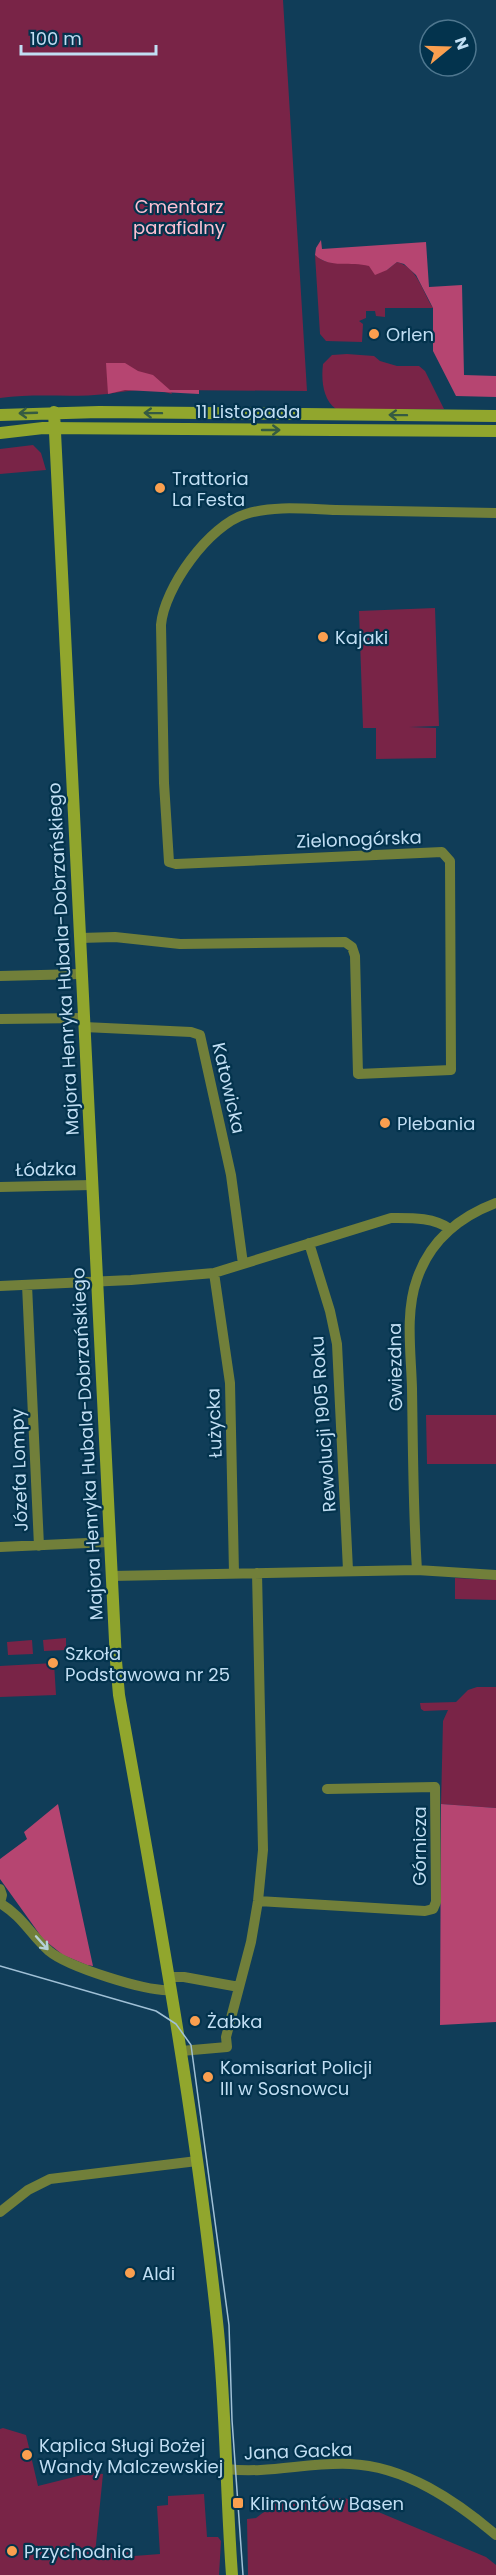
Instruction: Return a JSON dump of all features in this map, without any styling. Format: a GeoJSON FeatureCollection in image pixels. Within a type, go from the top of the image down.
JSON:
{"type":"FeatureCollection","features":[{"type":"Feature","properties":{"kind":"street","name":"11 Listopada"},"geometry":{"type":"LineString","coordinates":[[0,415],[54,412],[496,416]]}},
{"type":"Feature","properties":{"kind":"street","name":"Majora Henryka Hubala-Dobrzańskiego"},"geometry":{"type":"LineString","coordinates":[[54,412],[109,1542],[119,1695],[171,1990],[196,2161],[218,2333],[232,2575]]}},
{"type":"Feature","properties":{"kind":"street"},"geometry":{"type":"LineString","coordinates":[[240,413],[240,429]]}},
{"type":"Feature","properties":{"kind":"street"},"geometry":{"type":"LineString","coordinates":[[320,414],[321,430]]}},
{"type":"Feature","properties":{"kind":"street"},"geometry":{"type":"LineString","coordinates":[[457,416],[457,430]]}},
{"type":"Feature","properties":{"kind":"street","name":"11 Listopada"},"geometry":{"type":"LineString","coordinates":[[0,433],[54,428],[496,431]]}},
{"type":"Feature","properties":{"kind":"street","name":"Zielonogórska"},"geometry":{"type":"LineString","coordinates":[[80,938],[115,937],[180,944],[345,942],[352,947],[355,956],[358,1074],[451,1070],[450,861],[447,855],[442,852],[176,864],[169,862],[160,645],[162,608],[173,584],[196,554],[233,519],[255,511],[496,513]]}},
{"type":"Feature","properties":{"kind":"street"},"geometry":{"type":"LineString","coordinates":[[0,976],[81,974]]}},
{"type":"Feature","properties":{"kind":"street"},"geometry":{"type":"LineString","coordinates":[[0,1019],[84,1022]]}},
{"type":"Feature","properties":{"kind":"street","name":"Katowicka"},"geometry":{"type":"LineString","coordinates":[[84,1022],[191,1032],[200,1035],[231,1175],[243,1264]]}},
{"type":"Feature","properties":{"kind":"street","name":"Łódzka"},"geometry":{"type":"LineString","coordinates":[[0,1187],[92,1185]]}},
{"type":"Feature","properties":{"kind":"street","name":"Gwiezdna"},"geometry":{"type":"LineString","coordinates":[[417,1570],[412,1303],[416,1280],[431,1250],[450,1230],[477,1212],[496,1203]]}},
{"type":"Feature","properties":{"kind":"street"},"geometry":{"type":"LineString","coordinates":[[0,1286],[214,1273],[391,1218],[422,1219],[436,1222],[450,1230]]}},
{"type":"Feature","properties":{"kind":"street","name":"Rewolucji 1905 Roku"},"geometry":{"type":"LineString","coordinates":[[309,1243],[330,1311],[337,1344],[348,1570]]}},
{"type":"Feature","properties":{"kind":"street","name":"Łużycka"},"geometry":{"type":"LineString","coordinates":[[214,1273],[230,1383],[234,1573]]}},
{"type":"Feature","properties":{"kind":"street","name":"Józefa Lompy"},"geometry":{"type":"LineString","coordinates":[[27,1285],[39,1546]]}},
{"type":"Feature","properties":{"kind":"street"},"geometry":{"type":"LineString","coordinates":[[0,1547],[109,1542]]}},
{"type":"Feature","properties":{"kind":"street"},"geometry":{"type":"LineString","coordinates":[[111,1576],[348,1570],[417,1570],[496,1575]]}},
{"type":"Feature","properties":{"kind":"street"},"geometry":{"type":"LineString","coordinates":[[181,2051],[227,2047],[226,2037],[258,1901],[263,1850],[258,1573]]}},
{"type":"Feature","properties":{"kind":"street","name":"Górnicza"},"geometry":{"type":"LineString","coordinates":[[258,1901],[425,1911],[433,1909],[436,1902],[435,1787],[327,1789]]}},
{"type":"Feature","properties":{"kind":"street"},"geometry":{"type":"LineString","coordinates":[[0,1889],[2,1895],[0,1903],[16,1913],[48,1950],[64,1961],[155,1990],[171,1990]]}},
{"type":"Feature","properties":{"kind":"street"},"geometry":{"type":"LineString","coordinates":[[168,1977],[184,1977],[239,1987]]}},
{"type":"Feature","properties":{"kind":"street"},"geometry":{"type":"LineString","coordinates":[[0,2212],[28,2190],[50,2179],[70,2174],[196,2161]]}},
{"type":"Feature","properties":{"kind":"street","name":"Jana Gacka"},"geometry":{"type":"LineString","coordinates":[[227,2469],[251,2471],[350,2464],[372,2467],[396,2474],[440,2493],[469,2512],[496,2535]]}},
{"type":"Feature","properties":{"kind":"green space","name":"Cmentarz parafialny"},"geometry":{"type":"Polygon","coordinates":[[[0,0],[283,0],[307,391],[170,390],[172,394],[139,390],[94,395],[0,398],[0,0]]]}},
{"type":"Feature","properties":{"kind":"green space"},"geometry":{"type":"Polygon","coordinates":[[[315,255],[325,261],[358,263],[387,270],[397,262],[404,265],[415,275],[433,308],[385,308],[385,317],[376,316],[375,311],[366,311],[366,318],[359,321],[363,324],[362,342],[326,341],[320,334],[315,255]]]}},
{"type":"Feature","properties":{"kind":"green space"},"geometry":{"type":"Polygon","coordinates":[[[332,355],[374,356],[380,361],[397,366],[419,366],[425,371],[444,409],[336,409],[328,400],[324,389],[323,364],[332,355]]]}},
{"type":"Feature","properties":{"kind":"green space"},"geometry":{"type":"Polygon","coordinates":[[[33,445],[41,453],[46,470],[0,474],[0,449],[33,445]]]}},
{"type":"Feature","properties":{"kind":"green space"},"geometry":{"type":"Polygon","coordinates":[[[435,608],[439,726],[409,727],[436,728],[436,758],[376,759],[376,728],[363,728],[359,611],[435,608]]]}},
{"type":"Feature","properties":{"kind":"green space"},"geometry":{"type":"Polygon","coordinates":[[[426,1415],[496,1415],[496,1464],[427,1464],[426,1415]]]}},
{"type":"Feature","properties":{"kind":"green space"},"geometry":{"type":"Polygon","coordinates":[[[455,1578],[496,1580],[496,1600],[455,1599],[455,1578]]]}},
{"type":"Feature","properties":{"kind":"green space"},"geometry":{"type":"Polygon","coordinates":[[[66,1638],[66,1650],[44,1651],[43,1640],[66,1638]]]}},
{"type":"Feature","properties":{"kind":"green space"},"geometry":{"type":"Polygon","coordinates":[[[32,1640],[33,1654],[8,1655],[7,1642],[32,1640]]]}},
{"type":"Feature","properties":{"kind":"green space"},"geometry":{"type":"Polygon","coordinates":[[[54,1663],[56,1695],[0,1697],[0,1666],[54,1663]]]}},
{"type":"Feature","properties":{"kind":"green space"},"geometry":{"type":"Polygon","coordinates":[[[477,1687],[496,1687],[496,1808],[441,1804],[443,1721],[448,1710],[424,1711],[420,1703],[456,1702],[468,1690],[477,1687]]]}},
{"type":"Feature","properties":{"kind":"green space"},"geometry":{"type":"Polygon","coordinates":[[[0,2429],[26,2435],[38,2486],[90,2473],[103,2474],[95,2554],[133,2552],[134,2556],[160,2554],[157,2506],[168,2505],[168,2496],[204,2494],[207,2537],[218,2537],[221,2541],[219,2575],[0,2575],[0,2429]]]}},
{"type":"Feature","properties":{"kind":"green space"},"geometry":{"type":"Polygon","coordinates":[[[345,2498],[486,2557],[496,2565],[496,2575],[248,2575],[247,2519],[256,2518],[277,2502],[345,2498]]]}},
{"type":"Feature","properties":{"kind":"shaded area"},"geometry":{"type":"Polygon","coordinates":[[[321,240],[322,249],[426,242],[429,287],[462,285],[464,375],[496,376],[496,397],[456,396],[433,351],[433,308],[416,275],[404,264],[397,262],[387,270],[375,275],[369,266],[327,262],[315,255],[321,240]]]}},
{"type":"Feature","properties":{"kind":"shaded area"},"geometry":{"type":"Polygon","coordinates":[[[106,363],[125,363],[138,371],[153,375],[170,390],[199,390],[199,394],[125,390],[108,394],[106,363]]]}},
{"type":"Feature","properties":{"kind":"shaded area"},"geometry":{"type":"Polygon","coordinates":[[[58,1804],[93,1966],[63,1955],[43,1939],[0,1879],[0,1859],[27,1839],[24,1832],[58,1804]]]}},
{"type":"Feature","properties":{"kind":"shaded area"},"geometry":{"type":"Polygon","coordinates":[[[441,1804],[496,1808],[496,2022],[440,2025],[441,1804]]]}},
{"type":"Feature","properties":{"kind":"tram line"},"geometry":{"type":"LineString","coordinates":[[0,1966],[156,2011],[176,2024],[191,2045],[229,2325],[232,2420],[243,2575]]}},
{"type":"Feature","properties":{"kind":"place","name":"Orlen"},"geometry":{"type":"Point","coordinates":[374,334]}},
{"type":"Feature","properties":{"kind":"place","name":"Trattoria La Festa"},"geometry":{"type":"Point","coordinates":[160,488]}},
{"type":"Feature","properties":{"kind":"place","name":"Kajaki"},"geometry":{"type":"Point","coordinates":[323,637]}},
{"type":"Feature","properties":{"kind":"place","name":"Plebania"},"geometry":{"type":"Point","coordinates":[385,1123]}},
{"type":"Feature","properties":{"kind":"place","name":"Szkoła Podstawowa nr 25"},"geometry":{"type":"Point","coordinates":[53,1663]}},
{"type":"Feature","properties":{"kind":"place","name":"Żabka"},"geometry":{"type":"Point","coordinates":[195,2021]}},
{"type":"Feature","properties":{"kind":"place","name":"Komisariat Policji III w Sosnowcu"},"geometry":{"type":"Point","coordinates":[208,2077]}},
{"type":"Feature","properties":{"kind":"place","name":"Aldi"},"geometry":{"type":"Point","coordinates":[130,2273]}},
{"type":"Feature","properties":{"kind":"place","name":"Kaplica Sługi Bożej Wandy Malczewskiej"},"geometry":{"type":"Point","coordinates":[27,2455]}},
{"type":"Feature","properties":{"kind":"place","name":"Klimontów Basen"},"geometry":{"type":"Point","coordinates":[238,2503]}},
{"type":"Feature","properties":{"kind":"place","name":"Przychodnia"},"geometry":{"type":"Point","coordinates":[12,2551]}}]}
